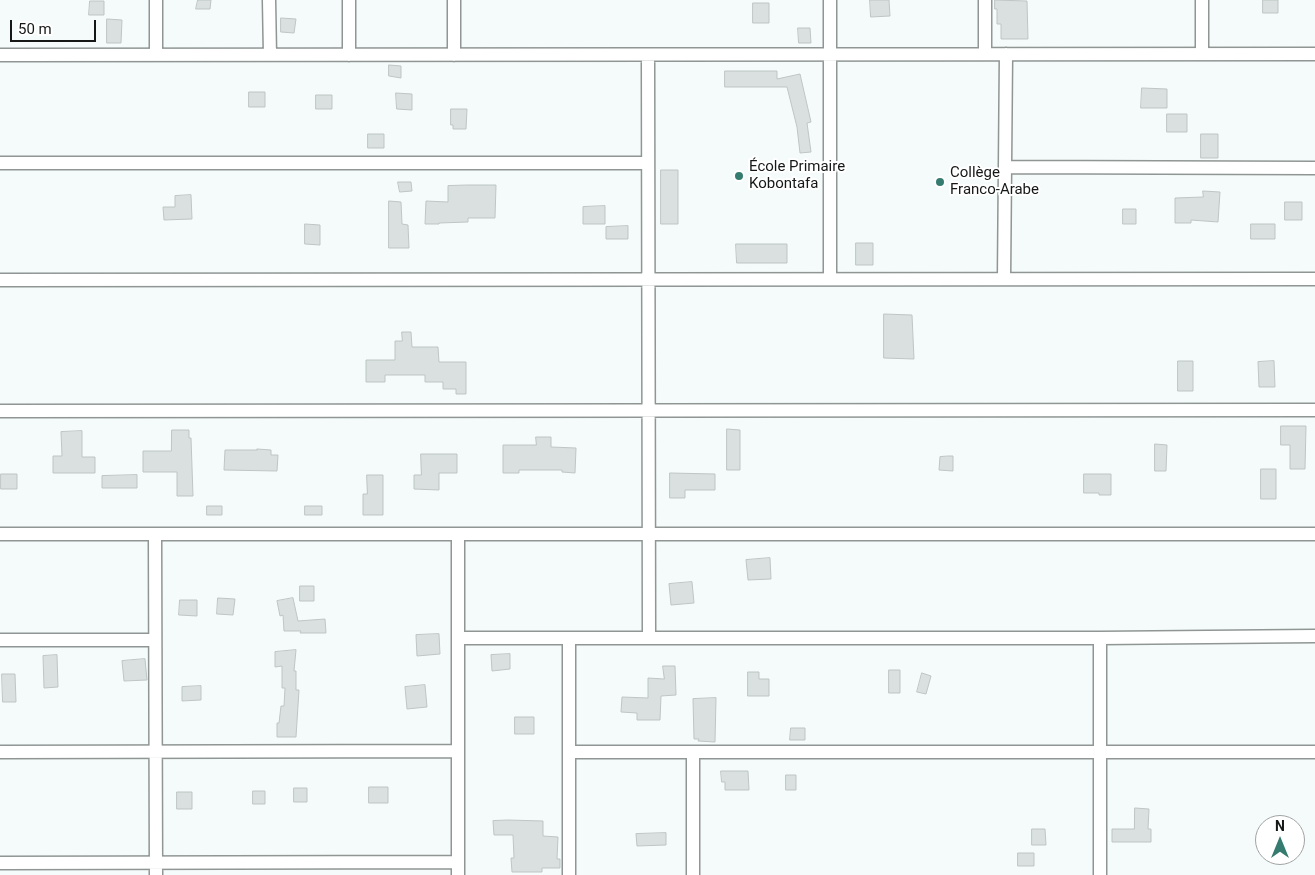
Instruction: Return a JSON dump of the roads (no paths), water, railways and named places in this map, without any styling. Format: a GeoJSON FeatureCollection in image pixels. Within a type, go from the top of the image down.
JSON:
{"type":"FeatureCollection","features":[{"type":"Feature","properties":{"kind":"street"},"geometry":{"type":"LineString","coordinates":[[156,0],[156,55]]}},
{"type":"Feature","properties":{"kind":"street"},"geometry":{"type":"LineString","coordinates":[[270,0],[270,55]]}},
{"type":"Feature","properties":{"kind":"street"},"geometry":{"type":"LineString","coordinates":[[348,0],[348,55]]}},
{"type":"Feature","properties":{"kind":"street"},"geometry":{"type":"LineString","coordinates":[[454,0],[454,55]]}},
{"type":"Feature","properties":{"kind":"street"},"geometry":{"type":"LineString","coordinates":[[830,0],[830,279]]}},
{"type":"Feature","properties":{"kind":"street"},"geometry":{"type":"LineString","coordinates":[[985,0],[985,54]]}},
{"type":"Feature","properties":{"kind":"street"},"geometry":{"type":"LineString","coordinates":[[1202,0],[1202,54]]}},
{"type":"Feature","properties":{"kind":"street"},"geometry":{"type":"LineString","coordinates":[[1004,279],[1006,54]]}},
{"type":"Feature","properties":{"kind":"street"},"geometry":{"type":"LineString","coordinates":[[0,55],[1315,54]]}},
{"type":"Feature","properties":{"kind":"street"},"geometry":{"type":"LineString","coordinates":[[648,55],[649,638]]}},
{"type":"Feature","properties":{"kind":"street"},"geometry":{"type":"LineString","coordinates":[[0,163],[648,163]]}},
{"type":"Feature","properties":{"kind":"street"},"geometry":{"type":"LineString","coordinates":[[1005,167],[1315,168]]}},
{"type":"Feature","properties":{"kind":"street"},"geometry":{"type":"LineString","coordinates":[[0,280],[1315,279]]}},
{"type":"Feature","properties":{"kind":"street"},"geometry":{"type":"LineString","coordinates":[[0,411],[1315,410]]}},
{"type":"Feature","properties":{"kind":"street"},"geometry":{"type":"LineString","coordinates":[[0,534],[1315,534]]}},
{"type":"Feature","properties":{"kind":"street"},"geometry":{"type":"LineString","coordinates":[[156,534],[156,869]]}},
{"type":"Feature","properties":{"kind":"street"},"geometry":{"type":"LineString","coordinates":[[0,863],[156,869],[458,869],[458,534]]}},
{"type":"Feature","properties":{"kind":"street"},"geometry":{"type":"LineString","coordinates":[[458,638],[1315,636]]}},
{"type":"Feature","properties":{"kind":"street"},"geometry":{"type":"LineString","coordinates":[[569,638],[569,875]]}},
{"type":"Feature","properties":{"kind":"street"},"geometry":{"type":"LineString","coordinates":[[1100,638],[1100,875]]}},
{"type":"Feature","properties":{"kind":"street"},"geometry":{"type":"LineString","coordinates":[[0,640],[156,640]]}},
{"type":"Feature","properties":{"kind":"street"},"geometry":{"type":"LineString","coordinates":[[0,752],[458,751]]}},
{"type":"Feature","properties":{"kind":"street"},"geometry":{"type":"LineString","coordinates":[[569,752],[1315,752]]}},
{"type":"Feature","properties":{"kind":"street"},"geometry":{"type":"LineString","coordinates":[[692,752],[693,875]]}},
{"type":"Feature","properties":{"kind":"place","name":"École Primaire Kobontafa"},"geometry":{"type":"Point","coordinates":[739,176]}},
{"type":"Feature","properties":{"kind":"place","name":"Collège Franco-Arabe"},"geometry":{"type":"Point","coordinates":[940,182]}}]}
